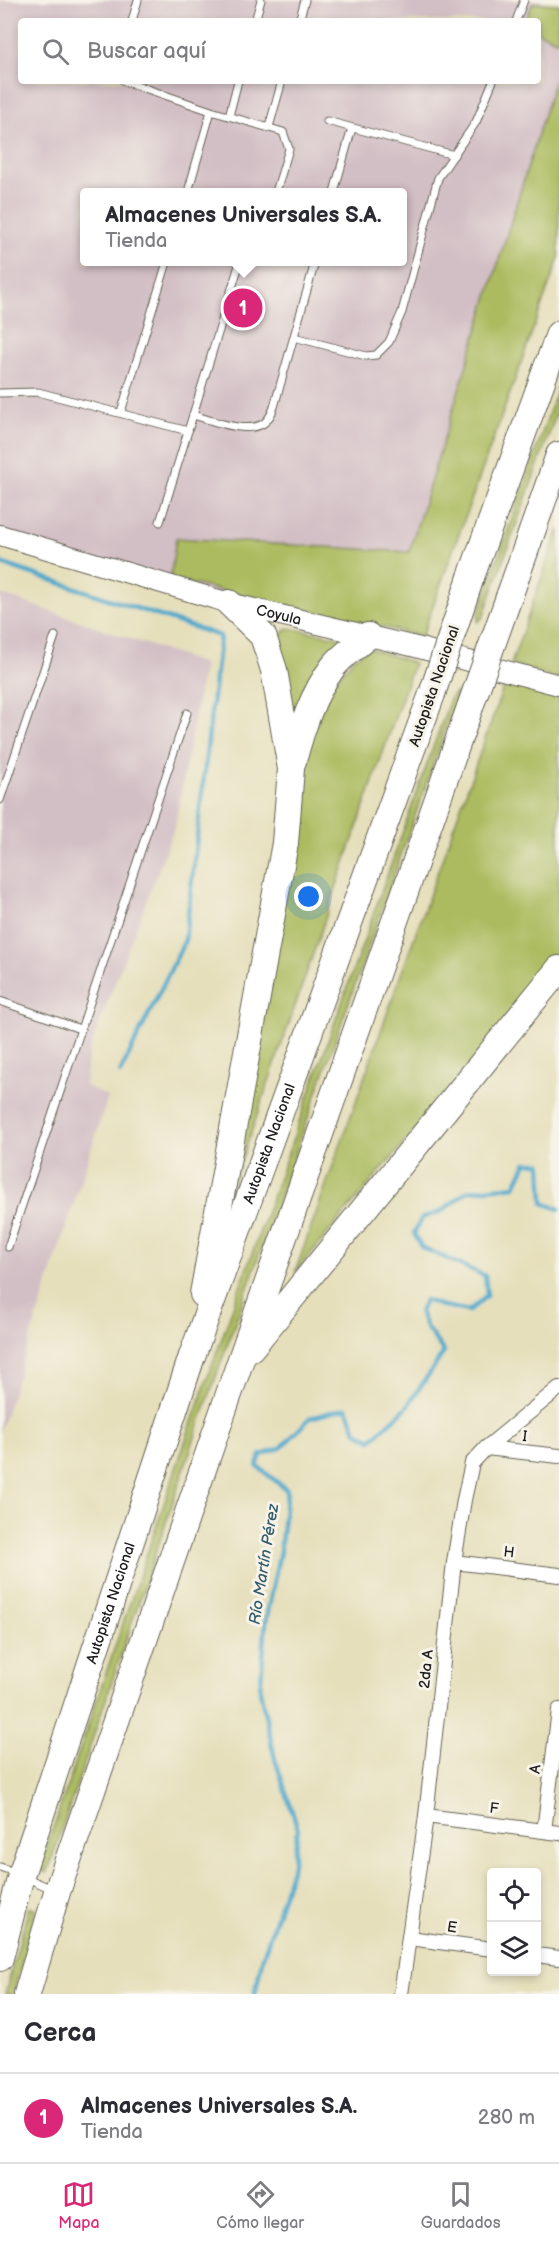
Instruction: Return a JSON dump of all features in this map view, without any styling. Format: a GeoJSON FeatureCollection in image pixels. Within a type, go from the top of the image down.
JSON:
{"type":"FeatureCollection","features":[{"type":"Feature","properties":{"kind":"highway","name":"Autopista Nacional"},"geometry":{"type":"LineString","coordinates":[[0,1958],[10,1871],[192,1356],[432,694],[471,577],[559,334]]}},
{"type":"Feature","properties":{"kind":"highway"},"geometry":{"type":"LineString","coordinates":[[27,1994],[57,1892],[240,1362],[559,455]]}},
{"type":"Feature","properties":{"kind":"highway"},"geometry":{"type":"LineString","coordinates":[[229,603],[263,636],[274,670],[291,769]]}},
{"type":"Feature","properties":{"kind":"highway"},"geometry":{"type":"LineString","coordinates":[[192,1356],[285,843],[291,769],[305,720],[316,695],[334,666],[368,636]]}},
{"type":"Feature","properties":{"kind":"highway"},"geometry":{"type":"LineString","coordinates":[[240,1362],[559,969]]}},
{"type":"Feature","properties":{"kind":"street","name":"Coyula"},"geometry":{"type":"LineString","coordinates":[[0,536],[229,603],[559,685]]}},
{"type":"Feature","properties":{"kind":"street","name":"2da A"},"geometry":{"type":"LineString","coordinates":[[401,1994],[426,1816],[454,1562],[472,1463],[486,1448],[559,1388]]}},
{"type":"Feature","properties":{"kind":"street","name":"I"},"geometry":{"type":"LineString","coordinates":[[486,1448],[559,1456]]}},
{"type":"Feature","properties":{"kind":"street","name":"H"},"geometry":{"type":"LineString","coordinates":[[454,1562],[559,1575]]}},
{"type":"Feature","properties":{"kind":"street","name":"A"},"geometry":{"type":"LineString","coordinates":[[544,1831],[559,1710]]}},
{"type":"Feature","properties":{"kind":"street","name":"F"},"geometry":{"type":"LineString","coordinates":[[426,1816],[559,1833]]}},
{"type":"Feature","properties":{"kind":"street","name":"E"},"geometry":{"type":"LineString","coordinates":[[409,1938],[487,1948]]}},
{"type":"Feature","properties":{"kind":"street"},"geometry":{"type":"LineString","coordinates":[[541,1956],[559,1958]]}},
{"type":"Feature","properties":{"kind":"lane"},"geometry":{"type":"LineString","coordinates":[[133,18],[138,0]]}},
{"type":"Feature","properties":{"kind":"lane"},"geometry":{"type":"LineString","coordinates":[[256,18],[261,0]]}},
{"type":"Feature","properties":{"kind":"lane"},"geometry":{"type":"LineString","coordinates":[[300,18],[305,0]]}},
{"type":"Feature","properties":{"kind":"lane"},"geometry":{"type":"LineString","coordinates":[[517,18],[524,0]]}},
{"type":"Feature","properties":{"kind":"lane"},"geometry":{"type":"LineString","coordinates":[[126,84],[283,132],[289,149],[277,188]]}},
{"type":"Feature","properties":{"kind":"lane"},"geometry":{"type":"LineString","coordinates":[[229,116],[237,84]]}},
{"type":"Feature","properties":{"kind":"lane"},"geometry":{"type":"LineString","coordinates":[[269,127],[281,84]]}},
{"type":"Feature","properties":{"kind":"lane"},"geometry":{"type":"LineString","coordinates":[[294,337],[366,356],[376,355],[383,350],[402,312],[438,178],[476,122],[492,84]]}},
{"type":"Feature","properties":{"kind":"lane"},"geometry":{"type":"LineString","coordinates":[[189,188],[211,111]]}},
{"type":"Feature","properties":{"kind":"lane"},"geometry":{"type":"LineString","coordinates":[[327,121],[454,155]]}},
{"type":"Feature","properties":{"kind":"lane"},"geometry":{"type":"LineString","coordinates":[[335,188],[352,128]]}},
{"type":"Feature","properties":{"kind":"lane"},"geometry":{"type":"LineString","coordinates":[[121,412],[165,266]]}},
{"type":"Feature","properties":{"kind":"lane"},"geometry":{"type":"LineString","coordinates":[[160,522],[238,266]]}},
{"type":"Feature","properties":{"kind":"lane"},"geometry":{"type":"LineString","coordinates":[[193,415],[245,429],[264,423],[274,407],[314,266]]}},
{"type":"Feature","properties":{"kind":"lane"},"geometry":{"type":"LineString","coordinates":[[0,393],[38,392],[188,431]]}},
{"type":"Feature","properties":{"kind":"lane"},"geometry":{"type":"LineString","coordinates":[[0,800],[55,636]]}},
{"type":"Feature","properties":{"kind":"lane"},"geometry":{"type":"LineString","coordinates":[[8,1246],[187,713]]}},
{"type":"Feature","properties":{"kind":"lane"},"geometry":{"type":"LineString","coordinates":[[0,1001],[80,1029]]}},
{"type":"Feature","properties":{"kind":"lane"},"geometry":{"type":"LineString","coordinates":[[10,1871],[57,1892]]}},
{"type":"Feature","properties":{"kind":"shaded area"},"geometry":{"type":"Polygon","coordinates":[[[0,0],[540,0],[559,7],[559,69],[392,609],[229,603],[0,535],[0,0]]]}},
{"type":"Feature","properties":{"kind":"shaded area"},"geometry":{"type":"Polygon","coordinates":[[[0,594],[204,664],[175,826],[89,1050],[85,1085],[108,1097],[0,1432],[0,594]]]}},
{"type":"Feature","properties":{"kind":"green space"},"geometry":{"type":"Polygon","coordinates":[[[533,3],[559,4],[559,41],[541,33],[541,18],[526,18],[533,3]]]}},
{"type":"Feature","properties":{"kind":"green space"},"geometry":{"type":"Polygon","coordinates":[[[559,66],[559,258],[422,636],[170,579],[176,538],[409,552],[559,66]]]}},
{"type":"Feature","properties":{"kind":"green space"},"geometry":{"type":"Polygon","coordinates":[[[559,385],[559,406],[483,617],[478,622],[478,615],[559,385]]]}},
{"type":"Feature","properties":{"kind":"green space"},"geometry":{"type":"Polygon","coordinates":[[[559,529],[559,679],[511,664],[559,529]]]}},
{"type":"Feature","properties":{"kind":"green space"},"geometry":{"type":"Polygon","coordinates":[[[288,628],[350,639],[290,735],[273,643],[288,628]]]}},
{"type":"Feature","properties":{"kind":"green space"},"geometry":{"type":"Polygon","coordinates":[[[369,648],[414,663],[227,1202],[299,770],[330,687],[354,658],[369,648]]]}},
{"type":"Feature","properties":{"kind":"green space"},"geometry":{"type":"Polygon","coordinates":[[[506,680],[559,697],[559,957],[295,1272],[506,680]]]}},
{"type":"Feature","properties":{"kind":"green space"},"geometry":{"type":"Polygon","coordinates":[[[456,692],[456,700],[201,1419],[47,1873],[39,1869],[194,1416],[451,697],[456,692]]]}},
{"type":"Feature","properties":{"kind":"green space"},"geometry":{"type":"Polygon","coordinates":[[[29,1907],[36,1910],[13,1994],[5,1994],[29,1907]]]}},
{"type":"Feature","properties":{"kind":"waterway"},"geometry":{"type":"LineString","coordinates":[[0,563],[220,636],[185,940],[120,1073]]}},
{"type":"Feature","properties":{"kind":"waterway","name":"Río Martín Pérez"},"geometry":{"type":"LineString","coordinates":[[255,1994],[262,1960],[292,1869],[298,1829],[275,1759],[260,1691],[266,1621],[280,1551],[287,1490],[257,1466],[261,1455],[281,1448],[310,1418],[347,1408],[356,1431],[371,1440],[406,1408],[444,1352],[426,1327],[420,1312],[425,1300],[469,1311],[487,1295],[485,1276],[421,1247],[414,1233],[422,1218],[442,1211],[468,1191],[515,1186],[526,1163],[541,1163],[543,1203],[559,1209]]}},
{"type":"Feature","properties":{"kind":"place","name":"Almacenes Universales S.A."},"geometry":{"type":"Point","coordinates":[243,308]}}]}
